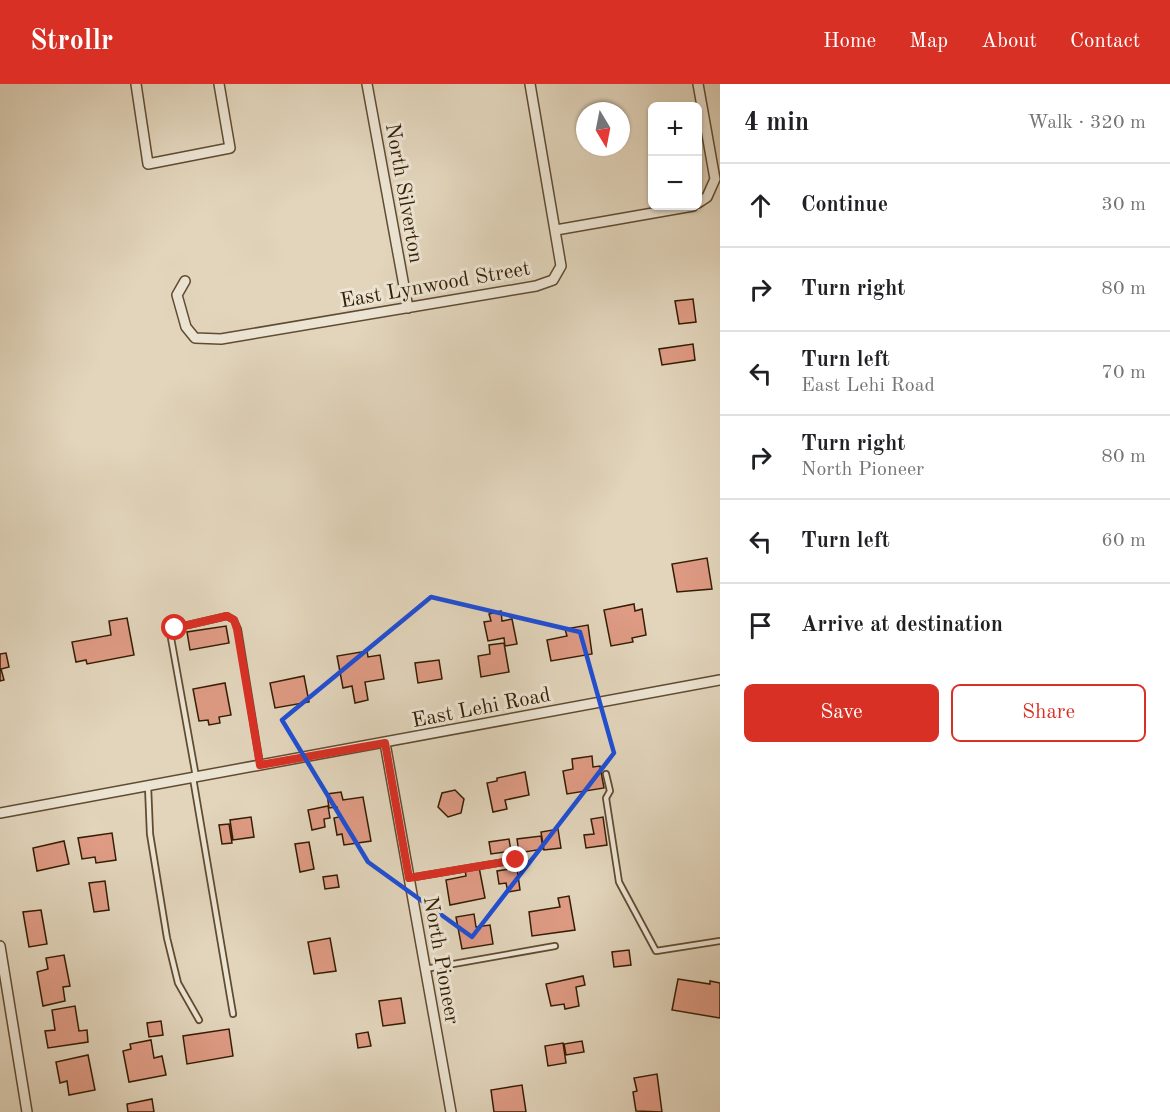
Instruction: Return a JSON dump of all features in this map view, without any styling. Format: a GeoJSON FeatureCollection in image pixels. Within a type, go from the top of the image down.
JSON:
{"type":"FeatureCollection","features":[{"type":"Feature","properties":{"kind":"street"},"geometry":{"type":"LineString","coordinates":[[136,84],[148,164],[230,148],[219,84]]}},
{"type":"Feature","properties":{"kind":"street","name":"North Silverton"},"geometry":{"type":"LineString","coordinates":[[368,84],[408,308]]}},
{"type":"Feature","properties":{"kind":"street","name":"East Lynwood Street"},"geometry":{"type":"LineString","coordinates":[[185,281],[177,295],[186,327],[195,338],[221,339],[536,286],[553,280],[561,266],[530,84]]}},
{"type":"Feature","properties":{"kind":"street"},"geometry":{"type":"LineString","coordinates":[[698,84],[715,179],[707,197],[702,200]]}},
{"type":"Feature","properties":{"kind":"street"},"geometry":{"type":"LineString","coordinates":[[556,230],[670,210]]}},
{"type":"Feature","properties":{"kind":"street","name":"East Lehi Road"},"geometry":{"type":"LineString","coordinates":[[0,813],[720,680]]}},
{"type":"Feature","properties":{"kind":"street","name":"North Pioneer"},"geometry":{"type":"LineString","coordinates":[[385,743],[450,1112]]}},
{"type":"Feature","properties":{"kind":"street"},"geometry":{"type":"LineString","coordinates":[[0,946],[27,1112]]}},
{"type":"Feature","properties":{"kind":"lane"},"geometry":{"type":"LineString","coordinates":[[233,1014],[171,638],[175,628],[227,616],[234,620],[260,765]]}},
{"type":"Feature","properties":{"kind":"lane"},"geometry":{"type":"LineString","coordinates":[[606,774],[610,791],[606,798],[619,882],[656,951],[720,941]]}},
{"type":"Feature","properties":{"kind":"lane"},"geometry":{"type":"LineString","coordinates":[[148,786],[150,834],[167,938],[178,983],[199,1020]]}},
{"type":"Feature","properties":{"kind":"lane"},"geometry":{"type":"LineString","coordinates":[[409,878],[516,860]]}},
{"type":"Feature","properties":{"kind":"lane"},"geometry":{"type":"LineString","coordinates":[[425,969],[555,946]]}},
{"type":"Feature","properties":{"kind":"highlighted area"},"geometry":{"type":"Polygon","coordinates":[[[431,597],[580,632],[614,753],[472,937],[368,862],[282,720],[431,597]]]}},
{"type":"Feature","properties":{"kind":"building"},"geometry":{"type":"Polygon","coordinates":[[[693,299],[696,322],[679,324],[675,301],[693,299]]]}},
{"type":"Feature","properties":{"kind":"building"},"geometry":{"type":"Polygon","coordinates":[[[693,344],[695,360],[662,365],[659,349],[693,344]]]}},
{"type":"Feature","properties":{"kind":"building"},"geometry":{"type":"Polygon","coordinates":[[[707,558],[712,589],[677,592],[672,564],[707,558]]]}},
{"type":"Feature","properties":{"kind":"building"},"geometry":{"type":"Polygon","coordinates":[[[634,604],[635,611],[642,609],[646,635],[632,638],[633,642],[611,646],[604,610],[634,604]]]}},
{"type":"Feature","properties":{"kind":"building"},"geometry":{"type":"Polygon","coordinates":[[[501,611],[502,621],[512,619],[517,644],[505,646],[504,638],[488,641],[484,622],[491,621],[489,614],[501,611]]]}},
{"type":"Feature","properties":{"kind":"building"},"geometry":{"type":"Polygon","coordinates":[[[127,618],[134,655],[87,664],[86,660],[76,662],[72,642],[111,635],[109,621],[127,618]]]}},
{"type":"Feature","properties":{"kind":"building"},"geometry":{"type":"Polygon","coordinates":[[[588,625],[592,654],[551,661],[547,640],[567,636],[565,629],[588,625]]]}},
{"type":"Feature","properties":{"kind":"building"},"geometry":{"type":"Polygon","coordinates":[[[226,626],[229,643],[190,650],[187,632],[226,626]]]}},
{"type":"Feature","properties":{"kind":"building"},"geometry":{"type":"Polygon","coordinates":[[[504,643],[509,672],[481,677],[478,656],[490,654],[489,645],[504,643]]]}},
{"type":"Feature","properties":{"kind":"building"},"geometry":{"type":"Polygon","coordinates":[[[367,651],[368,657],[380,655],[384,679],[365,682],[368,700],[355,703],[352,686],[343,688],[337,656],[367,651]]]}},
{"type":"Feature","properties":{"kind":"building"},"geometry":{"type":"Polygon","coordinates":[[[6,653],[9,667],[1,669],[4,680],[0,681],[0,654],[6,653]]]}},
{"type":"Feature","properties":{"kind":"building"},"geometry":{"type":"Polygon","coordinates":[[[439,660],[442,679],[418,683],[415,663],[439,660]]]}},
{"type":"Feature","properties":{"kind":"building"},"geometry":{"type":"Polygon","coordinates":[[[304,676],[309,702],[275,708],[270,683],[304,676]]]}},
{"type":"Feature","properties":{"kind":"building"},"geometry":{"type":"Polygon","coordinates":[[[225,683],[231,715],[219,717],[220,723],[209,725],[208,720],[199,721],[193,689],[225,683]]]}},
{"type":"Feature","properties":{"kind":"building"},"geometry":{"type":"Polygon","coordinates":[[[592,756],[593,767],[600,766],[604,788],[567,794],[563,771],[573,769],[572,759],[592,756]]]}},
{"type":"Feature","properties":{"kind":"building"},"geometry":{"type":"Polygon","coordinates":[[[525,772],[529,795],[505,800],[507,809],[493,812],[487,783],[497,781],[497,778],[525,772]]]}},
{"type":"Feature","properties":{"kind":"building"},"geometry":{"type":"Polygon","coordinates":[[[455,790],[464,799],[461,813],[448,817],[438,807],[442,793],[455,790]]]}},
{"type":"Feature","properties":{"kind":"building"},"geometry":{"type":"Polygon","coordinates":[[[341,792],[343,800],[363,797],[371,841],[344,845],[342,834],[337,835],[334,818],[339,817],[337,807],[329,808],[327,794],[341,792]]]}},
{"type":"Feature","properties":{"kind":"building"},"geometry":{"type":"Polygon","coordinates":[[[328,806],[330,818],[324,819],[325,827],[312,830],[308,810],[328,806]]]}},
{"type":"Feature","properties":{"kind":"building"},"geometry":{"type":"Polygon","coordinates":[[[251,817],[254,837],[233,840],[230,820],[251,817]]]}},
{"type":"Feature","properties":{"kind":"building"},"geometry":{"type":"Polygon","coordinates":[[[603,817],[607,845],[586,848],[584,835],[594,834],[591,819],[603,817]]]}},
{"type":"Feature","properties":{"kind":"building"},"geometry":{"type":"Polygon","coordinates":[[[229,824],[232,843],[222,844],[219,825],[229,824]]]}},
{"type":"Feature","properties":{"kind":"building"},"geometry":{"type":"Polygon","coordinates":[[[558,829],[561,848],[544,850],[541,832],[558,829]]]}},
{"type":"Feature","properties":{"kind":"building"},"geometry":{"type":"Polygon","coordinates":[[[112,833],[116,860],[96,863],[95,857],[82,859],[78,838],[112,833]]]}},
{"type":"Feature","properties":{"kind":"building"},"geometry":{"type":"Polygon","coordinates":[[[541,836],[543,849],[519,853],[517,839],[541,836]]]}},
{"type":"Feature","properties":{"kind":"building"},"geometry":{"type":"Polygon","coordinates":[[[509,839],[511,851],[491,854],[489,842],[509,839]]]}},
{"type":"Feature","properties":{"kind":"building"},"geometry":{"type":"Polygon","coordinates":[[[64,841],[69,864],[37,871],[33,848],[64,841]]]}},
{"type":"Feature","properties":{"kind":"building"},"geometry":{"type":"Polygon","coordinates":[[[309,842],[314,869],[300,872],[295,844],[309,842]]]}},
{"type":"Feature","properties":{"kind":"building"},"geometry":{"type":"Polygon","coordinates":[[[479,867],[485,898],[450,905],[446,880],[466,876],[465,870],[479,867]]]}},
{"type":"Feature","properties":{"kind":"building"},"geometry":{"type":"Polygon","coordinates":[[[517,868],[520,890],[508,892],[506,883],[499,884],[497,871],[517,868]]]}},
{"type":"Feature","properties":{"kind":"building"},"geometry":{"type":"Polygon","coordinates":[[[337,875],[339,887],[325,889],[323,877],[337,875]]]}},
{"type":"Feature","properties":{"kind":"building"},"geometry":{"type":"Polygon","coordinates":[[[105,881],[109,910],[94,912],[89,883],[105,881]]]}},
{"type":"Feature","properties":{"kind":"building"},"geometry":{"type":"Polygon","coordinates":[[[569,896],[575,930],[532,936],[529,912],[560,907],[558,898],[569,896]]]}},
{"type":"Feature","properties":{"kind":"building"},"geometry":{"type":"Polygon","coordinates":[[[41,910],[47,944],[29,947],[23,912],[41,910]]]}},
{"type":"Feature","properties":{"kind":"building"},"geometry":{"type":"Polygon","coordinates":[[[474,914],[476,927],[490,925],[493,944],[462,949],[456,917],[474,914]]]}},
{"type":"Feature","properties":{"kind":"building"},"geometry":{"type":"Polygon","coordinates":[[[330,938],[336,971],[314,974],[308,942],[330,938]]]}},
{"type":"Feature","properties":{"kind":"building"},"geometry":{"type":"Polygon","coordinates":[[[629,950],[631,965],[614,967],[612,952],[629,950]]]}},
{"type":"Feature","properties":{"kind":"building"},"geometry":{"type":"Polygon","coordinates":[[[64,955],[70,986],[63,987],[65,1001],[43,1006],[37,972],[48,969],[46,958],[64,955]]]}},
{"type":"Feature","properties":{"kind":"building"},"geometry":{"type":"Polygon","coordinates":[[[583,976],[585,985],[576,987],[579,1006],[565,1009],[564,1004],[551,1006],[546,984],[583,976]]]}},
{"type":"Feature","properties":{"kind":"building"},"geometry":{"type":"Polygon","coordinates":[[[678,979],[710,984],[710,981],[720,983],[720,1018],[672,1010],[678,979]]]}},
{"type":"Feature","properties":{"kind":"building"},"geometry":{"type":"Polygon","coordinates":[[[401,998],[405,1023],[383,1026],[379,1001],[401,998]]]}},
{"type":"Feature","properties":{"kind":"building"},"geometry":{"type":"Polygon","coordinates":[[[75,1006],[79,1031],[87,1030],[88,1042],[48,1048],[45,1031],[55,1030],[52,1010],[75,1006]]]}},
{"type":"Feature","properties":{"kind":"building"},"geometry":{"type":"Polygon","coordinates":[[[161,1021],[163,1035],[149,1037],[147,1023],[161,1021]]]}},
{"type":"Feature","properties":{"kind":"building"},"geometry":{"type":"Polygon","coordinates":[[[229,1029],[233,1056],[187,1064],[183,1036],[229,1029]]]}},
{"type":"Feature","properties":{"kind":"building"},"geometry":{"type":"Polygon","coordinates":[[[368,1032],[371,1046],[358,1048],[356,1034],[368,1032]]]}},
{"type":"Feature","properties":{"kind":"building"},"geometry":{"type":"Polygon","coordinates":[[[151,1040],[154,1058],[162,1056],[166,1075],[129,1082],[123,1051],[131,1049],[130,1044],[151,1040]]]}},
{"type":"Feature","properties":{"kind":"building"},"geometry":{"type":"Polygon","coordinates":[[[582,1041],[584,1052],[566,1055],[564,1044],[582,1041]]]}},
{"type":"Feature","properties":{"kind":"building"},"geometry":{"type":"Polygon","coordinates":[[[563,1043],[566,1063],[548,1066],[545,1046],[563,1043]]]}},
{"type":"Feature","properties":{"kind":"building"},"geometry":{"type":"Polygon","coordinates":[[[88,1055],[95,1090],[69,1095],[67,1081],[60,1083],[56,1062],[88,1055]]]}},
{"type":"Feature","properties":{"kind":"building"},"geometry":{"type":"Polygon","coordinates":[[[657,1074],[662,1112],[636,1111],[633,1092],[637,1091],[634,1078],[657,1074]]]}},
{"type":"Feature","properties":{"kind":"building"},"geometry":{"type":"Polygon","coordinates":[[[522,1085],[526,1112],[494,1112],[491,1090],[522,1085]]]}},
{"type":"Feature","properties":{"kind":"building"},"geometry":{"type":"Polygon","coordinates":[[[152,1099],[154,1112],[128,1112],[127,1104],[152,1099]]]}},
{"type":"Feature","properties":{"kind":"route"},"geometry":{"type":"LineString","coordinates":[[175,628],[227,616],[234,620],[260,765],[385,743],[409,878],[516,860]]}}]}
